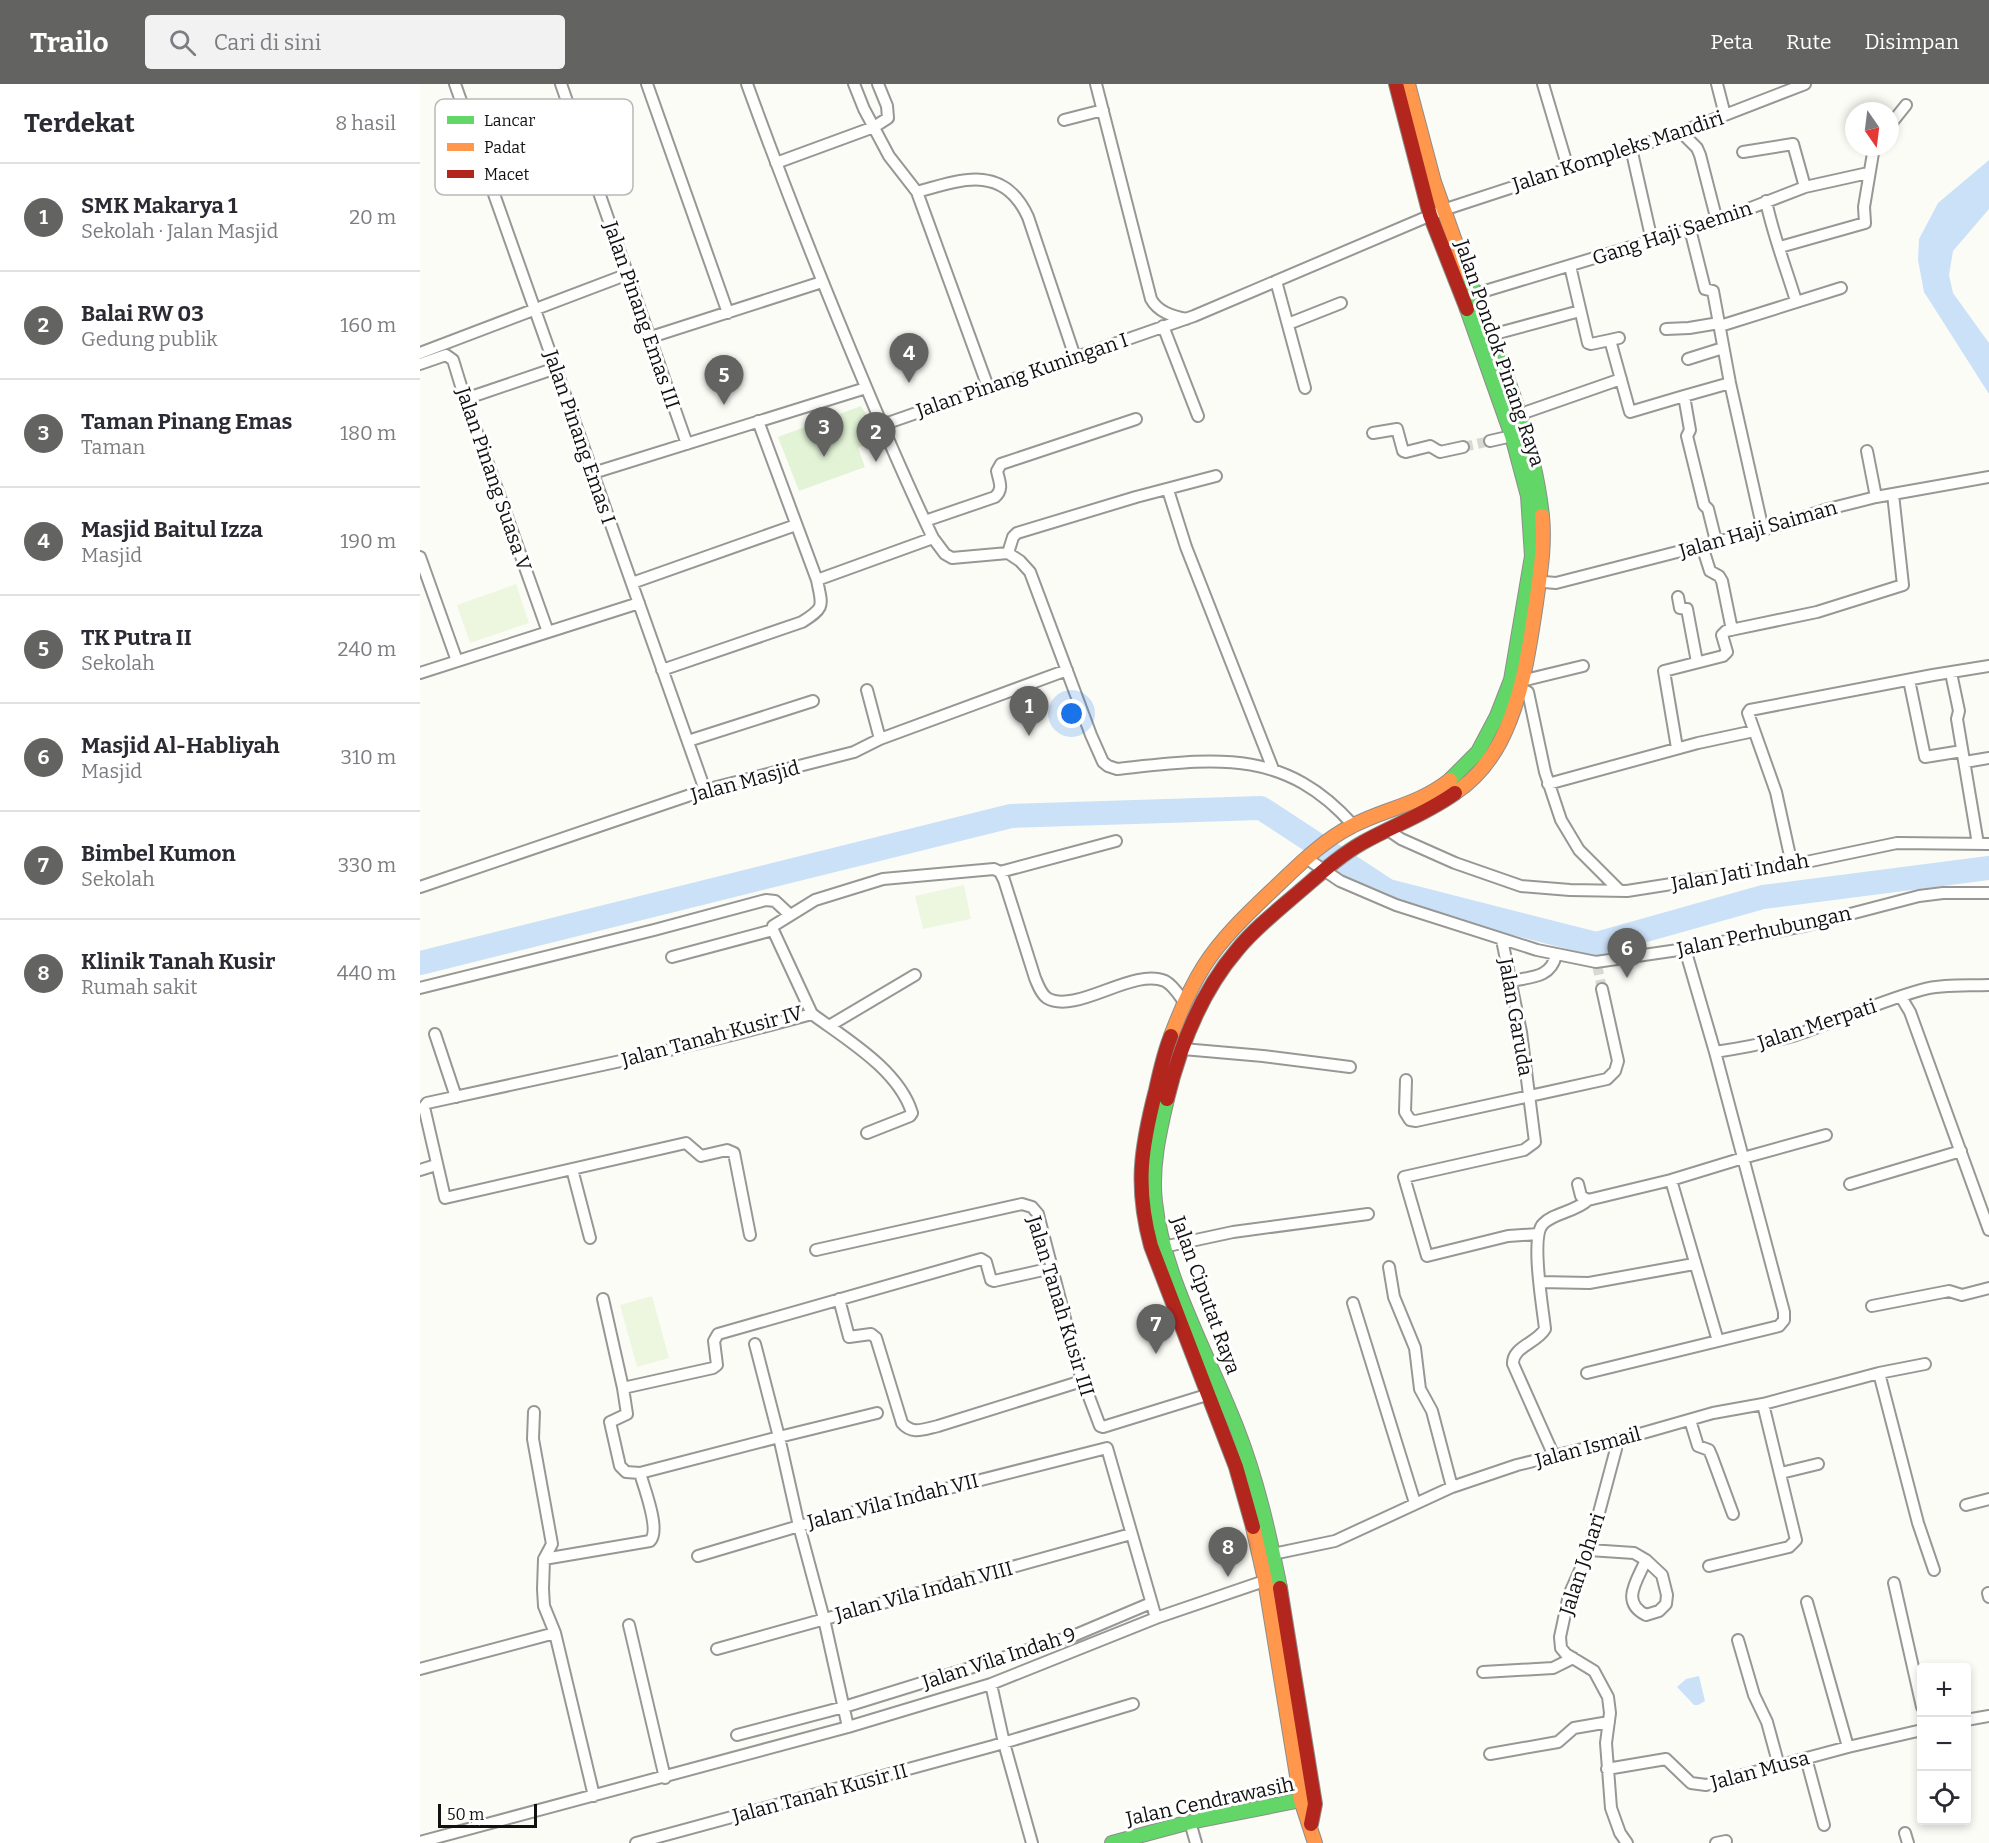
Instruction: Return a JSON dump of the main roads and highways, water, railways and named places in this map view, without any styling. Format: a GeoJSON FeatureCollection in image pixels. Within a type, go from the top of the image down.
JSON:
{"type":"FeatureCollection","features":[{"type":"Feature","properties":{"kind":"main road","name":"Jalan Pondok Pinang Raya"},"geometry":{"type":"LineString","coordinates":[[1362,843],[1445,801],[1467,784],[1490,760],[1508,724],[1532,632],[1533,581],[1528,496],[1512,436],[1436,213],[1396,84]]}},
{"type":"Feature","properties":{"kind":"main road","name":"Jalan Pondok Pinang Raya"},"geometry":{"type":"LineString","coordinates":[[1333,837],[1353,825],[1413,803],[1436,791],[1460,774],[1478,752],[1497,716],[1511,680],[1544,533],[1539,493],[1530,452],[1491,335],[1475,294],[1436,213],[1408,84]]}},
{"type":"Feature","properties":{"kind":"main road"},"geometry":{"type":"LineString","coordinates":[[1333,837],[1342,856]]}},
{"type":"Feature","properties":{"kind":"main road","name":"Jalan Ciputat Raya"},"geometry":{"type":"LineString","coordinates":[[1315,1843],[1272,1578],[1250,1467],[1214,1393],[1151,1246],[1141,1195],[1141,1162],[1166,1048],[1184,1002],[1205,965],[1243,918],[1308,857],[1333,837]]}},
{"type":"Feature","properties":{"kind":"main road","name":"Jalan Ciputat Raya"},"geometry":{"type":"LineString","coordinates":[[1214,1393],[1163,1247],[1154,1193],[1154,1166],[1171,1080],[1208,992],[1222,969],[1256,928],[1326,868],[1362,843]]}},
{"type":"Feature","properties":{"kind":"main road","name":"Jalan Cendrawasih"},"geometry":{"type":"LineString","coordinates":[[1115,1843],[1190,1822],[1308,1802]]}},
{"type":"Feature","properties":{"kind":"water"},"geometry":{"type":"Polygon","coordinates":[[[1989,160],[1989,209],[1953,251],[1949,275],[1953,293],[1989,343],[1989,394],[1924,292],[1918,260],[1919,239],[1938,203],[1989,160]]]}},
{"type":"Feature","properties":{"kind":"water"},"geometry":{"type":"Polygon","coordinates":[[[1699,1676],[1705,1701],[1694,1705],[1677,1687],[1686,1679],[1699,1676]]]}},
{"type":"Feature","properties":{"kind":"waterway"},"geometry":{"type":"LineString","coordinates":[[420,963],[1011,816],[1261,808],[1388,891],[1596,944],[1763,897],[1989,868]]}},
{"type":"Feature","properties":{"kind":"tunnel"},"geometry":{"type":"LineString","coordinates":[[1463,447],[1490,441]]}},
{"type":"Feature","properties":{"kind":"tunnel"},"geometry":{"type":"LineString","coordinates":[[1597,965],[1602,989]]}},
{"type":"Feature","properties":{"kind":"place","name":"Masjid Baitul Izza"},"geometry":{"type":"Point","coordinates":[909,383]}},
{"type":"Feature","properties":{"kind":"place","name":"TK Putra II"},"geometry":{"type":"Point","coordinates":[724,405]}},
{"type":"Feature","properties":{"kind":"place","name":"Taman Pinang Emas"},"geometry":{"type":"Point","coordinates":[824,457]}},
{"type":"Feature","properties":{"kind":"place","name":"Balai RW 03"},"geometry":{"type":"Point","coordinates":[876,462]}},
{"type":"Feature","properties":{"kind":"place","name":"SMK Makarya 1"},"geometry":{"type":"Point","coordinates":[1029,736]}},
{"type":"Feature","properties":{"kind":"place","name":"Masjid Al-Habliyah"},"geometry":{"type":"Point","coordinates":[1627,978]}},
{"type":"Feature","properties":{"kind":"place","name":"Bimbel Kumon"},"geometry":{"type":"Point","coordinates":[1156,1354]}},
{"type":"Feature","properties":{"kind":"place","name":"Klinik Tanah Kusir"},"geometry":{"type":"Point","coordinates":[1228,1577]}}]}
